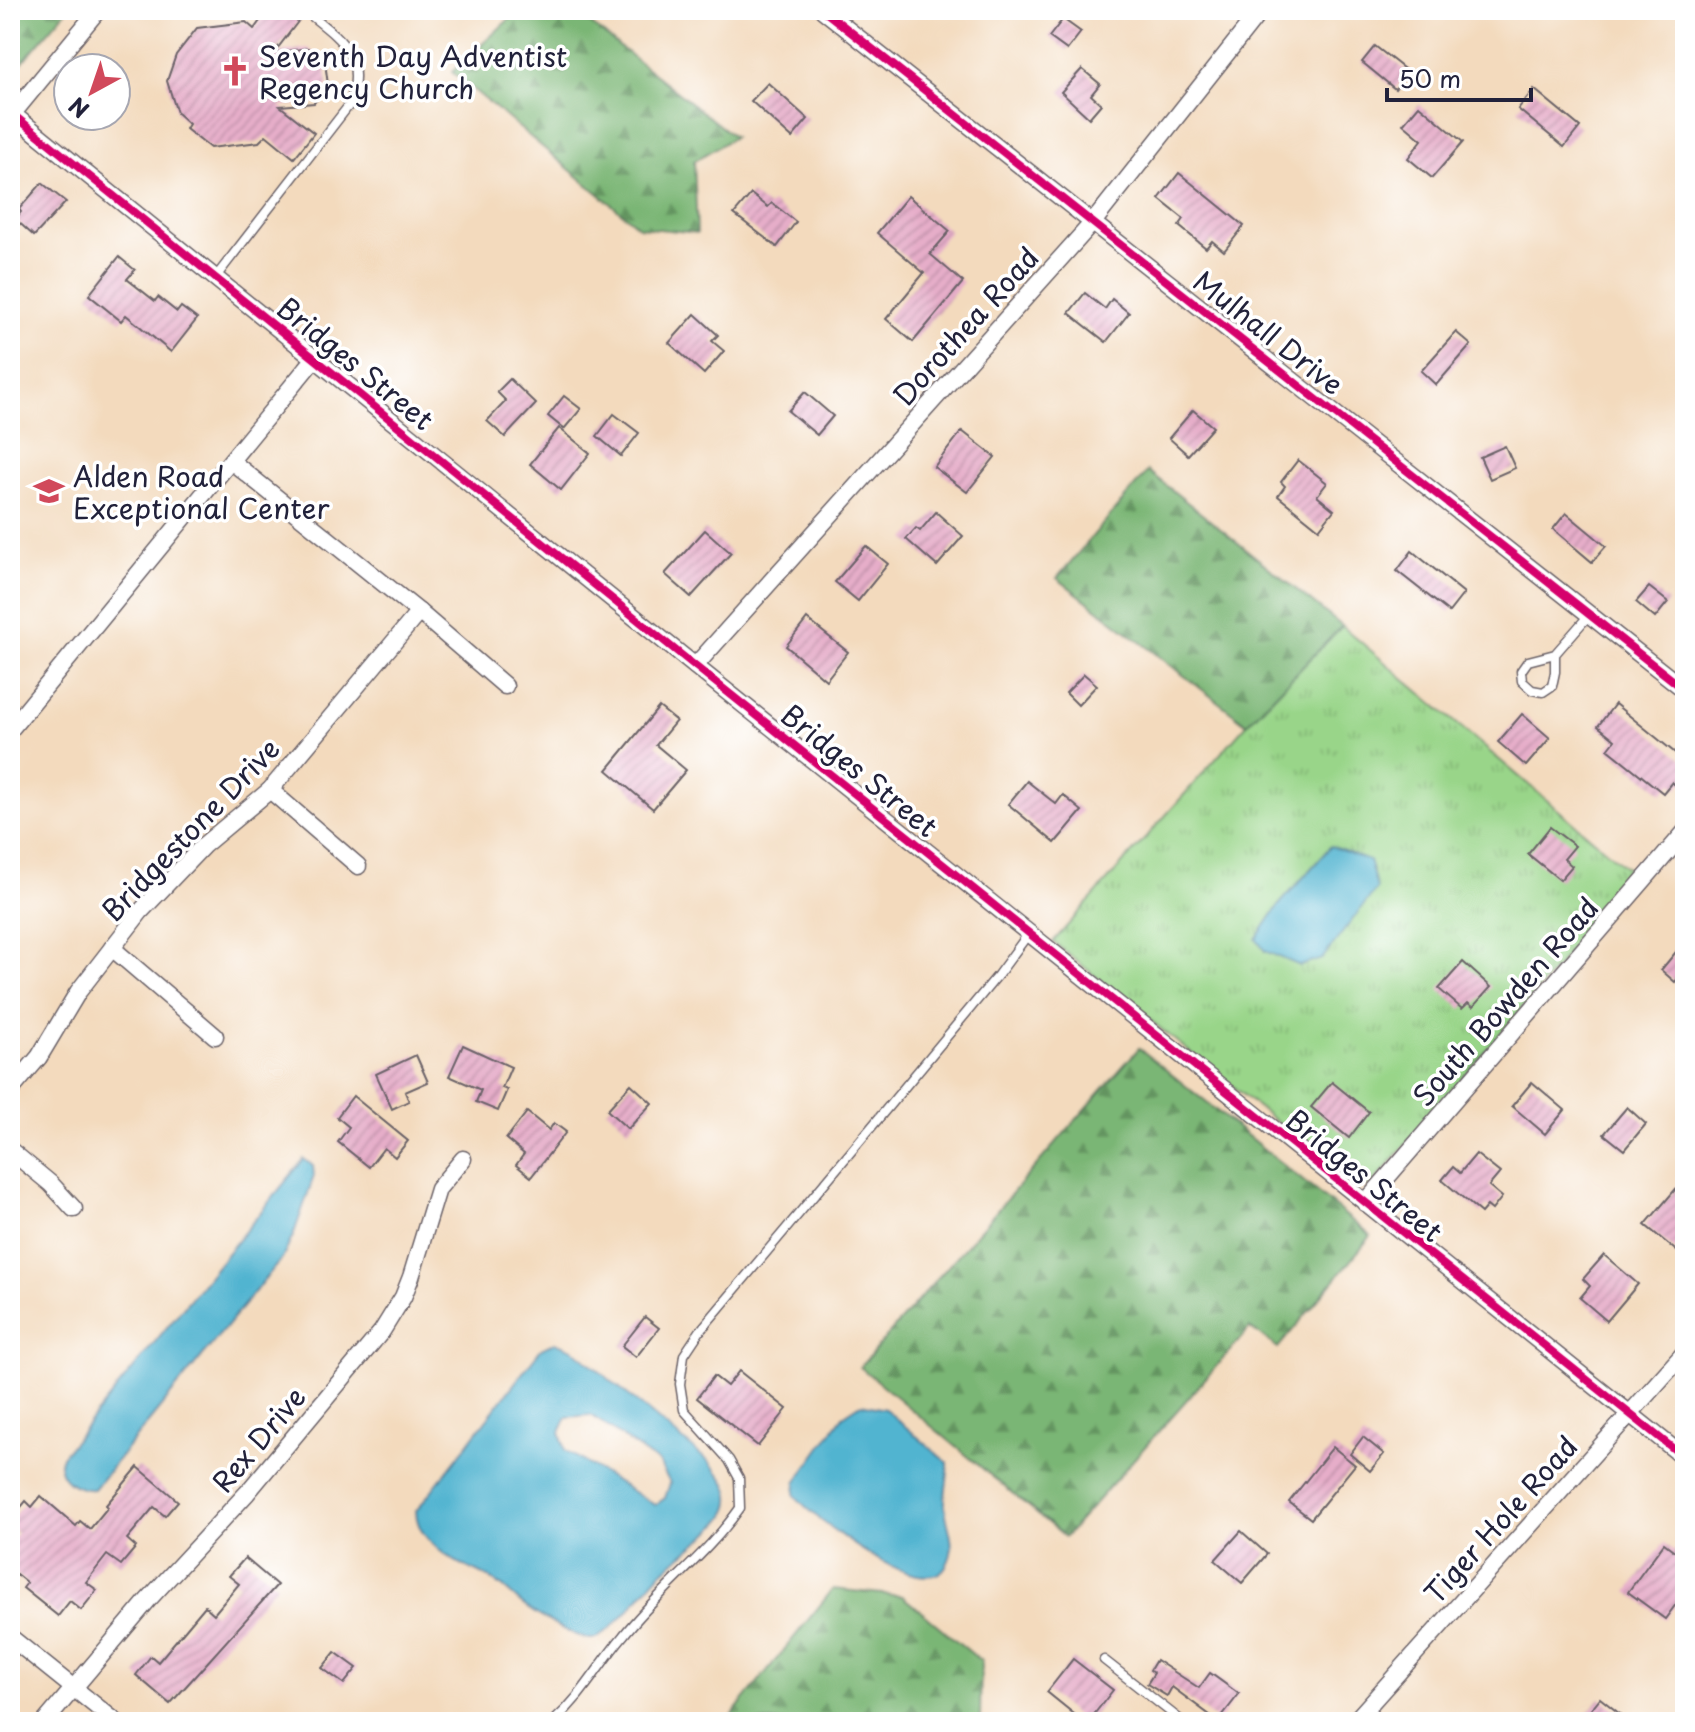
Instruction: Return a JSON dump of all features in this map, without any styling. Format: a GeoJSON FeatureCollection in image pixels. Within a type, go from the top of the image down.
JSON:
{"type":"FeatureCollection","features":[{"type":"Feature","properties":{"kind":"street"},"geometry":{"type":"LineString","coordinates":[[11,114],[98,10]]}},
{"type":"Feature","properties":{"kind":"street","name":"Dorothea Road"},"geometry":{"type":"LineString","coordinates":[[695,666],[1094,221],[1261,10]]}},
{"type":"Feature","properties":{"kind":"street","name":"Mulhall Drive"},"geometry":{"type":"LineString","coordinates":[[827,11],[1685,690]]}},
{"type":"Feature","properties":{"kind":"street","name":"Bridges Street"},"geometry":{"type":"LineString","coordinates":[[11,114],[1685,1458]]}},
{"type":"Feature","properties":{"kind":"street"},"geometry":{"type":"LineString","coordinates":[[10,730],[315,358]]}},
{"type":"Feature","properties":{"kind":"street"},"geometry":{"type":"LineString","coordinates":[[231,461],[419,612],[505,686]]}},
{"type":"Feature","properties":{"kind":"street","name":"Bridgestone Drive"},"geometry":{"type":"LineString","coordinates":[[10,1091],[39,1057],[78,992],[140,912],[204,845],[270,790],[419,612]]}},
{"type":"Feature","properties":{"kind":"street"},"geometry":{"type":"LineString","coordinates":[[270,790],[358,866]]}},
{"type":"Feature","properties":{"kind":"street","name":"South Bowden Road"},"geometry":{"type":"LineString","coordinates":[[1365,1203],[1685,832]]}},
{"type":"Feature","properties":{"kind":"street"},"geometry":{"type":"LineString","coordinates":[[112,948],[215,1036]]}},
{"type":"Feature","properties":{"kind":"street"},"geometry":{"type":"LineString","coordinates":[[10,1150],[51,1184],[74,1209]]}},
{"type":"Feature","properties":{"kind":"street","name":"Rex Drive"},"geometry":{"type":"LineString","coordinates":[[45,1722],[148,1600],[247,1493],[382,1331],[403,1297],[411,1277],[438,1189],[463,1159]]}},
{"type":"Feature","properties":{"kind":"street","name":"Tiger Hole Road"},"geometry":{"type":"LineString","coordinates":[[1354,1722],[1685,1352]]}},
{"type":"Feature","properties":{"kind":"street"},"geometry":{"type":"LineString","coordinates":[[10,1637],[116,1722]]}},
{"type":"Feature","properties":{"kind":"lane"},"geometry":{"type":"LineString","coordinates":[[215,278],[350,104],[355,90],[356,77],[349,50],[304,10]]}},
{"type":"Feature","properties":{"kind":"lane"},"geometry":{"type":"LineString","coordinates":[[1555,654],[1552,686],[1543,692],[1532,690],[1522,681],[1521,671],[1528,661],[1555,654],[1590,615]]}},
{"type":"Feature","properties":{"kind":"lane"},"geometry":{"type":"LineString","coordinates":[[553,1722],[575,1702],[623,1635],[704,1551],[740,1508],[739,1478],[729,1460],[684,1410],[680,1384],[684,1355],[700,1331],[899,1095],[1029,933]]}},
{"type":"Feature","properties":{"kind":"lane"},"geometry":{"type":"LineString","coordinates":[[1104,1660],[1183,1722]]}},
{"type":"Feature","properties":{"kind":"green space"},"geometry":{"type":"Polygon","coordinates":[[[10,10],[67,10],[14,72],[10,71],[10,10]]]}},
{"type":"Feature","properties":{"kind":"green space"},"geometry":{"type":"Polygon","coordinates":[[[573,10],[734,137],[694,161],[697,233],[639,227],[452,72],[518,11],[573,10]]]}},
{"type":"Feature","properties":{"kind":"green space"},"geometry":{"type":"Polygon","coordinates":[[[1148,471],[1342,626],[1247,724],[1057,578],[1148,471]]]}},
{"type":"Feature","properties":{"kind":"green space"},"geometry":{"type":"Polygon","coordinates":[[[1342,626],[1635,875],[1374,1182],[1366,1187],[1350,1181],[1053,942],[1247,724],[1342,626]],[[1331,846],[1279,905],[1257,938],[1265,951],[1331,846]]]}},
{"type":"Feature","properties":{"kind":"green space"},"geometry":{"type":"Polygon","coordinates":[[[1139,1048],[1371,1236],[1278,1348],[1250,1328],[1065,1537],[860,1367],[1139,1048]]]}},
{"type":"Feature","properties":{"kind":"green space"},"geometry":{"type":"Polygon","coordinates":[[[833,1589],[902,1596],[981,1661],[980,1722],[726,1722],[833,1589]]]}},
{"type":"Feature","properties":{"kind":"water"},"geometry":{"type":"Polygon","coordinates":[[[1331,846],[1369,861],[1377,888],[1322,959],[1300,966],[1265,951],[1256,939],[1279,905],[1331,846]]]}},
{"type":"Feature","properties":{"kind":"water"},"geometry":{"type":"Polygon","coordinates":[[[304,1159],[313,1166],[314,1176],[283,1257],[94,1489],[80,1488],[68,1481],[61,1470],[62,1456],[304,1159]]]}},
{"type":"Feature","properties":{"kind":"water"},"geometry":{"type":"Polygon","coordinates":[[[555,1342],[573,1349],[709,1462],[729,1490],[728,1510],[715,1528],[664,1570],[616,1623],[592,1639],[545,1619],[492,1580],[448,1556],[425,1535],[417,1517],[416,1511],[541,1349],[555,1342]],[[591,1415],[567,1417],[560,1432],[565,1450],[655,1505],[665,1498],[670,1483],[659,1463],[591,1415]]]}},
{"type":"Feature","properties":{"kind":"water"},"geometry":{"type":"Polygon","coordinates":[[[861,1404],[885,1409],[948,1463],[945,1506],[951,1536],[950,1558],[946,1566],[934,1575],[915,1574],[868,1553],[822,1521],[795,1495],[796,1482],[843,1416],[861,1404]]]}},
{"type":"Feature","properties":{"kind":"building"},"geometry":{"type":"Polygon","coordinates":[[[268,10],[289,10],[300,19],[274,53],[308,48],[325,62],[328,85],[314,103],[280,106],[314,133],[294,158],[266,135],[259,142],[210,148],[186,129],[189,124],[177,113],[167,81],[176,55],[197,28],[246,22],[254,29],[268,10]]]}},
{"type":"Feature","properties":{"kind":"building"},"geometry":{"type":"Polygon","coordinates":[[[1063,19],[1081,32],[1067,50],[1049,37],[1063,19]]]}},
{"type":"Feature","properties":{"kind":"building"},"geometry":{"type":"Polygon","coordinates":[[[1375,46],[1408,72],[1395,89],[1362,62],[1375,46]]]}},
{"type":"Feature","properties":{"kind":"building"},"geometry":{"type":"Polygon","coordinates":[[[1082,69],[1100,84],[1091,95],[1101,104],[1089,118],[1061,92],[1082,69]]]}},
{"type":"Feature","properties":{"kind":"building"},"geometry":{"type":"Polygon","coordinates":[[[768,83],[808,119],[792,138],[751,101],[768,83]]]}},
{"type":"Feature","properties":{"kind":"building"},"geometry":{"type":"Polygon","coordinates":[[[1534,89],[1580,127],[1564,147],[1518,109],[1534,89]]]}},
{"type":"Feature","properties":{"kind":"building"},"geometry":{"type":"Polygon","coordinates":[[[1419,105],[1463,142],[1432,178],[1408,158],[1422,140],[1403,124],[1419,105]]]}},
{"type":"Feature","properties":{"kind":"building"},"geometry":{"type":"Polygon","coordinates":[[[1179,173],[1244,226],[1224,251],[1212,241],[1206,248],[1179,226],[1184,219],[1159,199],[1179,173]]]}},
{"type":"Feature","properties":{"kind":"building"},"geometry":{"type":"Polygon","coordinates":[[[42,183],[66,202],[34,236],[15,219],[21,212],[19,209],[42,183]]]}},
{"type":"Feature","properties":{"kind":"building"},"geometry":{"type":"Polygon","coordinates":[[[751,194],[768,207],[772,203],[796,222],[777,247],[734,214],[751,194]]]}},
{"type":"Feature","properties":{"kind":"building"},"geometry":{"type":"Polygon","coordinates":[[[908,196],[950,231],[930,254],[963,282],[913,342],[886,319],[924,273],[877,233],[908,196]]]}},
{"type":"Feature","properties":{"kind":"building"},"geometry":{"type":"Polygon","coordinates":[[[119,257],[135,270],[127,279],[155,301],[158,297],[177,312],[181,307],[197,319],[171,352],[126,315],[121,321],[89,295],[119,257]]]}},
{"type":"Feature","properties":{"kind":"building"},"geometry":{"type":"Polygon","coordinates":[[[1085,293],[1105,309],[1112,299],[1129,313],[1106,342],[1069,313],[1085,293]]]}},
{"type":"Feature","properties":{"kind":"building"},"geometry":{"type":"Polygon","coordinates":[[[695,314],[718,335],[712,341],[724,351],[704,374],[669,343],[695,314]]]}},
{"type":"Feature","properties":{"kind":"building"},"geometry":{"type":"Polygon","coordinates":[[[1456,332],[1471,345],[1436,385],[1421,371],[1456,332]]]}},
{"type":"Feature","properties":{"kind":"building"},"geometry":{"type":"Polygon","coordinates":[[[510,379],[536,404],[505,437],[487,421],[506,401],[497,392],[510,379]]]}},
{"type":"Feature","properties":{"kind":"building"},"geometry":{"type":"Polygon","coordinates":[[[805,392],[833,416],[817,435],[788,411],[805,392]]]}},
{"type":"Feature","properties":{"kind":"building"},"geometry":{"type":"Polygon","coordinates":[[[564,396],[581,409],[564,429],[548,416],[564,396]]]}},
{"type":"Feature","properties":{"kind":"building"},"geometry":{"type":"Polygon","coordinates":[[[1193,410],[1213,427],[1188,455],[1169,438],[1193,410]]]}},
{"type":"Feature","properties":{"kind":"building"},"geometry":{"type":"Polygon","coordinates":[[[614,414],[639,433],[621,456],[597,436],[614,414]]]}},
{"type":"Feature","properties":{"kind":"building"},"geometry":{"type":"Polygon","coordinates":[[[559,428],[590,453],[561,490],[530,464],[559,428]]]}},
{"type":"Feature","properties":{"kind":"building"},"geometry":{"type":"Polygon","coordinates":[[[962,431],[995,457],[967,492],[934,467],[962,431]]]}},
{"type":"Feature","properties":{"kind":"building"},"geometry":{"type":"Polygon","coordinates":[[[1505,446],[1515,468],[1490,479],[1480,457],[1505,446]]]}},
{"type":"Feature","properties":{"kind":"building"},"geometry":{"type":"Polygon","coordinates":[[[1298,460],[1327,483],[1317,496],[1334,510],[1319,529],[1278,496],[1285,486],[1281,482],[1298,460]]]}},
{"type":"Feature","properties":{"kind":"building"},"geometry":{"type":"Polygon","coordinates":[[[936,512],[963,536],[937,566],[906,539],[916,528],[920,531],[936,512]]]}},
{"type":"Feature","properties":{"kind":"building"},"geometry":{"type":"Polygon","coordinates":[[[1566,513],[1606,546],[1592,562],[1553,529],[1566,513]]]}},
{"type":"Feature","properties":{"kind":"building"},"geometry":{"type":"Polygon","coordinates":[[[705,530],[731,553],[691,597],[665,574],[705,530]]]}},
{"type":"Feature","properties":{"kind":"building"},"geometry":{"type":"Polygon","coordinates":[[[866,546],[888,564],[858,601],[835,582],[866,546]]]}},
{"type":"Feature","properties":{"kind":"building"},"geometry":{"type":"Polygon","coordinates":[[[1412,551],[1464,593],[1449,612],[1397,571],[1412,551]]]}},
{"type":"Feature","properties":{"kind":"building"},"geometry":{"type":"Polygon","coordinates":[[[1649,587],[1668,602],[1655,618],[1636,602],[1649,587]]]}},
{"type":"Feature","properties":{"kind":"building"},"geometry":{"type":"Polygon","coordinates":[[[807,619],[848,652],[826,680],[786,646],[807,619]]]}},
{"type":"Feature","properties":{"kind":"building"},"geometry":{"type":"Polygon","coordinates":[[[1084,674],[1097,685],[1078,705],[1066,693],[1084,674]]]}},
{"type":"Feature","properties":{"kind":"building"},"geometry":{"type":"Polygon","coordinates":[[[1615,704],[1685,761],[1685,780],[1678,788],[1672,782],[1663,793],[1608,749],[1615,740],[1598,726],[1615,704]]]}},
{"type":"Feature","properties":{"kind":"building"},"geometry":{"type":"Polygon","coordinates":[[[659,707],[676,721],[656,745],[686,770],[653,809],[607,770],[659,707]]]}},
{"type":"Feature","properties":{"kind":"building"},"geometry":{"type":"Polygon","coordinates":[[[1522,714],[1550,738],[1526,766],[1498,742],[1522,714]]]}},
{"type":"Feature","properties":{"kind":"building"},"geometry":{"type":"Polygon","coordinates":[[[1027,781],[1056,804],[1063,795],[1082,811],[1055,843],[1008,804],[1027,781]]]}},
{"type":"Feature","properties":{"kind":"building"},"geometry":{"type":"Polygon","coordinates":[[[1550,827],[1575,846],[1564,859],[1572,866],[1560,880],[1528,854],[1550,827]]]}},
{"type":"Feature","properties":{"kind":"building"},"geometry":{"type":"Polygon","coordinates":[[[1685,941],[1685,971],[1675,982],[1661,970],[1685,941]]]}},
{"type":"Feature","properties":{"kind":"building"},"geometry":{"type":"Polygon","coordinates":[[[1463,962],[1491,987],[1473,1007],[1468,1003],[1462,1009],[1439,989],[1463,962]]]}},
{"type":"Feature","properties":{"kind":"building"},"geometry":{"type":"Polygon","coordinates":[[[463,1045],[511,1067],[502,1088],[507,1090],[498,1111],[476,1102],[481,1090],[449,1076],[463,1045]]]}},
{"type":"Feature","properties":{"kind":"building"},"geometry":{"type":"Polygon","coordinates":[[[416,1055],[428,1082],[405,1092],[409,1101],[392,1109],[376,1074],[416,1055]]]}},
{"type":"Feature","properties":{"kind":"building"},"geometry":{"type":"Polygon","coordinates":[[[1332,1082],[1369,1112],[1349,1138],[1311,1107],[1332,1082]]]}},
{"type":"Feature","properties":{"kind":"building"},"geometry":{"type":"Polygon","coordinates":[[[1532,1082],[1565,1110],[1545,1134],[1512,1106],[1532,1082]]]}},
{"type":"Feature","properties":{"kind":"building"},"geometry":{"type":"Polygon","coordinates":[[[631,1084],[652,1103],[628,1129],[607,1110],[631,1084]]]}},
{"type":"Feature","properties":{"kind":"building"},"geometry":{"type":"Polygon","coordinates":[[[353,1096],[408,1141],[395,1157],[384,1148],[369,1167],[338,1142],[349,1127],[337,1117],[353,1096]]]}},
{"type":"Feature","properties":{"kind":"building"},"geometry":{"type":"Polygon","coordinates":[[[1627,1107],[1646,1124],[1624,1150],[1604,1134],[1627,1107]]]}},
{"type":"Feature","properties":{"kind":"building"},"geometry":{"type":"Polygon","coordinates":[[[527,1112],[549,1130],[554,1123],[566,1132],[531,1177],[516,1165],[524,1154],[506,1139],[527,1112]]]}},
{"type":"Feature","properties":{"kind":"building"},"geometry":{"type":"Polygon","coordinates":[[[1476,1154],[1500,1173],[1489,1186],[1502,1197],[1492,1210],[1487,1206],[1481,1213],[1442,1180],[1453,1167],[1460,1173],[1476,1154]]]}},
{"type":"Feature","properties":{"kind":"building"},"geometry":{"type":"Polygon","coordinates":[[[1685,1178],[1685,1217],[1678,1225],[1685,1230],[1685,1258],[1645,1225],[1685,1178]]]}},
{"type":"Feature","properties":{"kind":"building"},"geometry":{"type":"Polygon","coordinates":[[[1604,1255],[1638,1284],[1607,1321],[1580,1298],[1590,1286],[1583,1279],[1604,1255]]]}},
{"type":"Feature","properties":{"kind":"building"},"geometry":{"type":"Polygon","coordinates":[[[645,1317],[659,1328],[636,1357],[622,1346],[645,1317]]]}},
{"type":"Feature","properties":{"kind":"building"},"geometry":{"type":"Polygon","coordinates":[[[739,1371],[787,1409],[758,1446],[697,1398],[714,1376],[727,1386],[739,1371]]]}},
{"type":"Feature","properties":{"kind":"building"},"geometry":{"type":"Polygon","coordinates":[[[1363,1437],[1384,1454],[1370,1471],[1350,1454],[1363,1437]]]}},
{"type":"Feature","properties":{"kind":"building"},"geometry":{"type":"Polygon","coordinates":[[[1333,1447],[1355,1465],[1311,1519],[1289,1502],[1333,1447]]]}},
{"type":"Feature","properties":{"kind":"building"},"geometry":{"type":"Polygon","coordinates":[[[138,1467],[178,1501],[165,1516],[154,1507],[127,1539],[136,1547],[121,1565],[107,1555],[86,1582],[97,1590],[81,1610],[70,1601],[58,1616],[23,1588],[27,1583],[10,1569],[10,1541],[17,1533],[10,1527],[10,1520],[26,1501],[32,1507],[41,1496],[76,1526],[80,1521],[90,1529],[138,1467]]]}},
{"type":"Feature","properties":{"kind":"building"},"geometry":{"type":"Polygon","coordinates":[[[1241,1531],[1267,1554],[1242,1583],[1215,1560],[1241,1531]]]}},
{"type":"Feature","properties":{"kind":"building"},"geometry":{"type":"Polygon","coordinates":[[[1664,1543],[1685,1559],[1685,1592],[1665,1619],[1628,1592],[1664,1543]]]}},
{"type":"Feature","properties":{"kind":"building"},"geometry":{"type":"Polygon","coordinates":[[[245,1558],[277,1585],[170,1704],[136,1675],[151,1656],[158,1662],[205,1606],[214,1614],[239,1584],[229,1576],[245,1558]]]}},
{"type":"Feature","properties":{"kind":"building"},"geometry":{"type":"Polygon","coordinates":[[[335,1652],[357,1668],[344,1684],[322,1668],[335,1652]]]}},
{"type":"Feature","properties":{"kind":"building"},"geometry":{"type":"Polygon","coordinates":[[[1073,1659],[1113,1690],[1088,1722],[1047,1692],[1073,1659]]]}},
{"type":"Feature","properties":{"kind":"building"},"geometry":{"type":"Polygon","coordinates":[[[1156,1660],[1199,1688],[1210,1673],[1239,1694],[1218,1721],[1172,1687],[1167,1696],[1147,1684],[1154,1673],[1150,1670],[1156,1660]]]}},
{"type":"Feature","properties":{"kind":"building"},"geometry":{"type":"Polygon","coordinates":[[[1600,1698],[1630,1722],[1581,1722],[1600,1698]]]}},
{"type":"Feature","properties":{"kind":"cycle path"},"geometry":{"type":"LineString","coordinates":[[823,10],[1685,690]]}},
{"type":"Feature","properties":{"kind":"cycle path"},"geometry":{"type":"LineString","coordinates":[[10,112],[695,666],[1685,1458]]}},
{"type":"Feature","properties":{"kind":"place","name":"Seventh Day Adventist Regency Church"},"geometry":{"type":"Point","coordinates":[235,71]}},
{"type":"Feature","properties":{"kind":"place","name":"Alden Road Exceptional Center"},"geometry":{"type":"Point","coordinates":[49,491]}}]}
